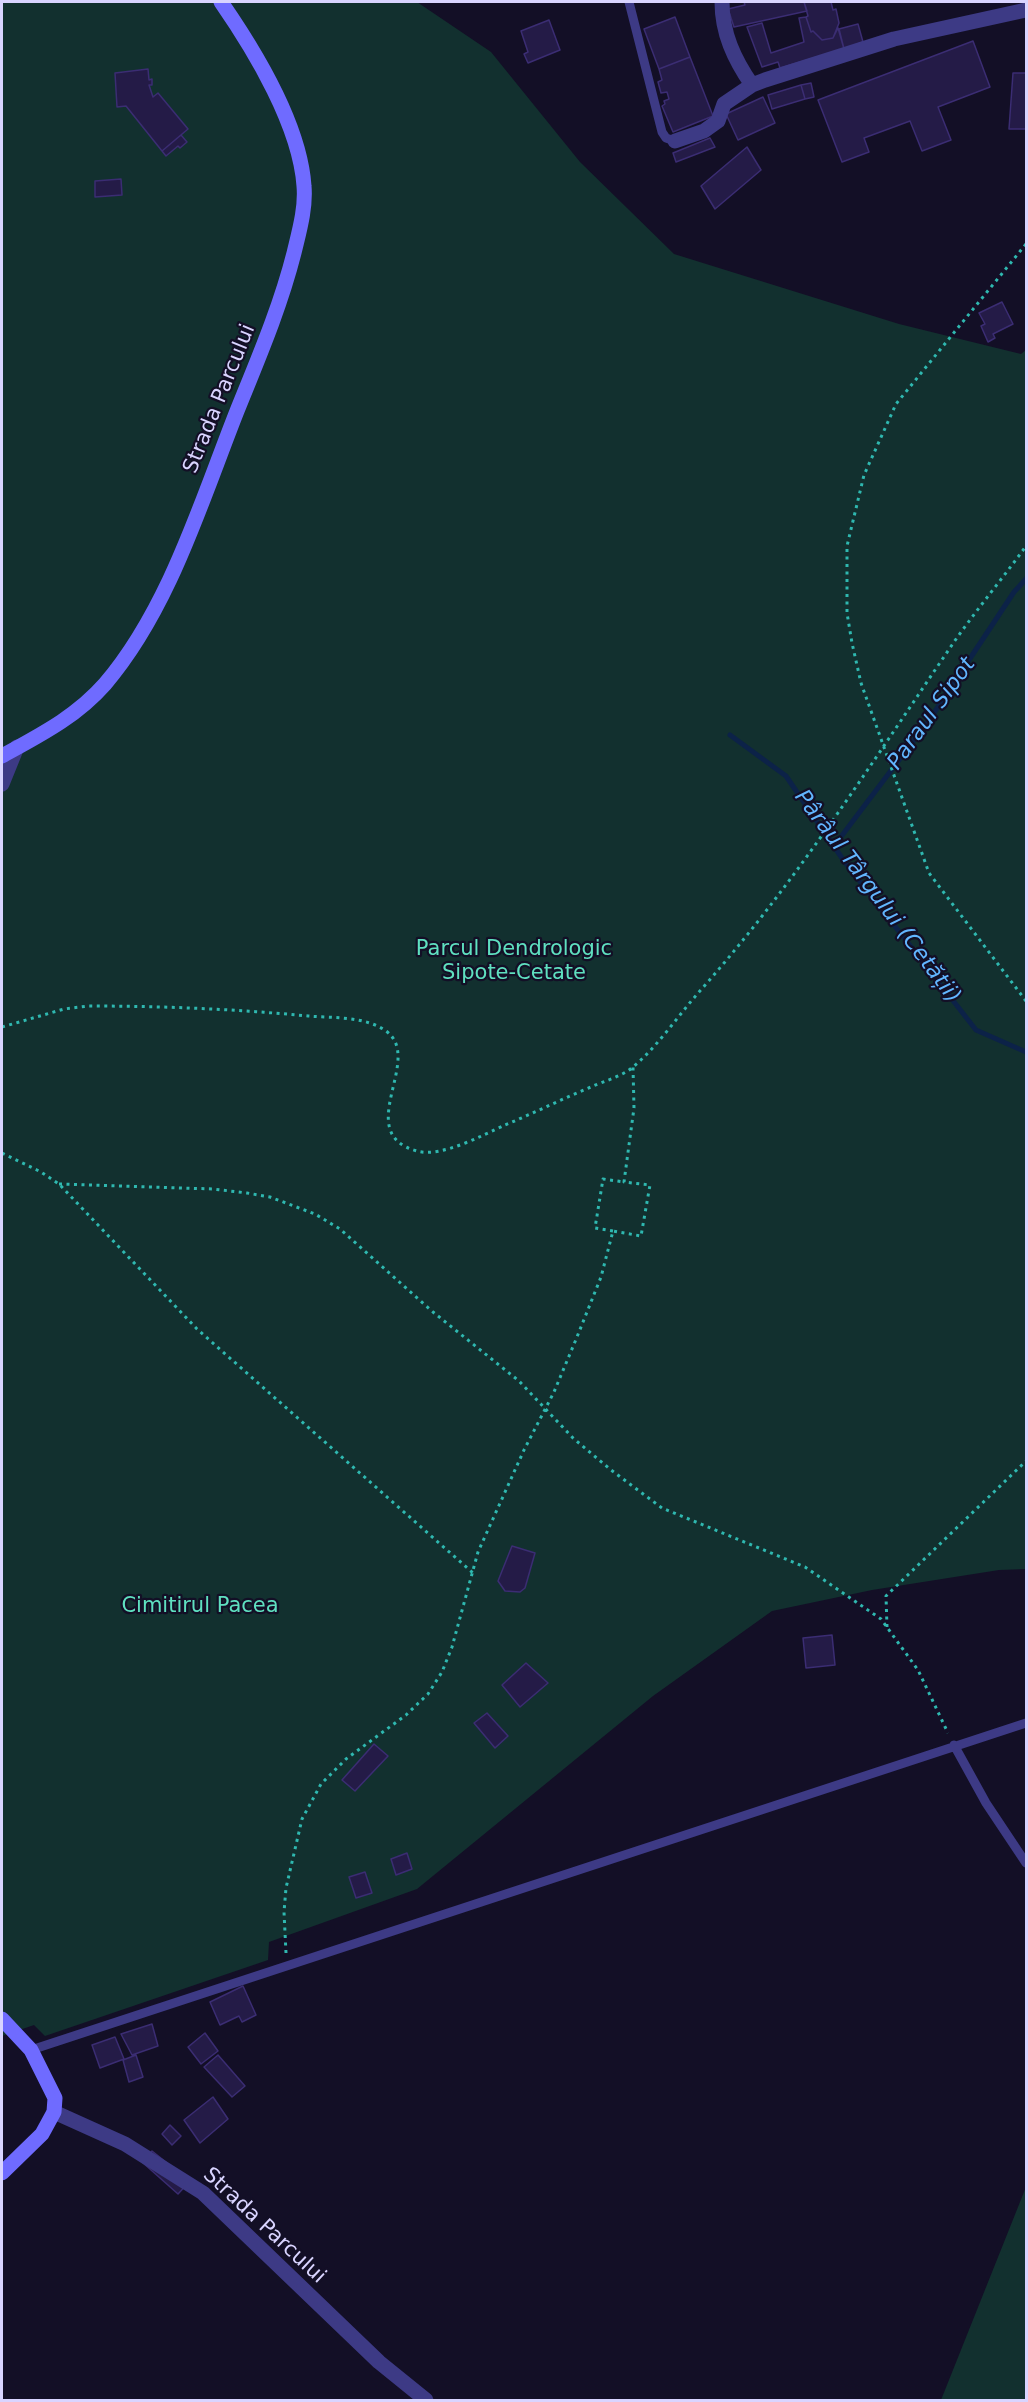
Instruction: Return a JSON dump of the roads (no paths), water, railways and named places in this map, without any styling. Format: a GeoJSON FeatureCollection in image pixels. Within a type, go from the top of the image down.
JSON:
{"type":"FeatureCollection","features":[{"type":"Feature","properties":{"kind":"main road","name":"Strada Parcului"},"geometry":{"type":"LineString","coordinates":[[2,756],[52,729],[80,710],[105,684],[126,657],[161,596],[188,535],[279,307],[302,208],[304,188],[300,161],[270,84],[243,33],[221,2]]}},
{"type":"Feature","properties":{"kind":"main road"},"geometry":{"type":"LineString","coordinates":[[2,2019],[31,2050],[55,2098],[54,2112],[42,2134],[2,2173]]}},
{"type":"Feature","properties":{"kind":"street"},"geometry":{"type":"LineString","coordinates":[[722,2],[722,21],[732,54],[752,85]]}},
{"type":"Feature","properties":{"kind":"street"},"geometry":{"type":"LineString","coordinates":[[675,141],[712,126],[718,121],[724,104],[752,85],[894,39],[1026,10]]}},
{"type":"Feature","properties":{"kind":"street"},"geometry":{"type":"LineString","coordinates":[[2,784],[17,747]]}},
{"type":"Feature","properties":{"kind":"street","name":"Strada Parcului"},"geometry":{"type":"LineString","coordinates":[[54,2112],[125,2145],[203,2193],[379,2362],[426,2400]]}},
{"type":"Feature","properties":{"kind":"lane"},"geometry":{"type":"LineString","coordinates":[[629,2],[662,132],[666,138],[675,141]]}},
{"type":"Feature","properties":{"kind":"lane"},"geometry":{"type":"LineString","coordinates":[[31,2050],[289,1967],[1026,1722]]}},
{"type":"Feature","properties":{"kind":"lane"},"geometry":{"type":"LineString","coordinates":[[954,1745],[986,1803],[1026,1863]]}},
{"type":"Feature","properties":{"kind":"waterway","name":"Paraul Sipot"},"geometry":{"type":"LineString","coordinates":[[834,846],[930,719],[1014,592],[1026,579]]}},
{"type":"Feature","properties":{"kind":"waterway","name":"Pârâul Târgului (Cetății)"},"geometry":{"type":"LineString","coordinates":[[730,735],[786,776],[844,861],[976,1030],[1026,1052]]}},
{"type":"Feature","properties":{"kind":"park label","name":"Parcul Dendrologic Sipote-Cetate"},"geometry":{"type":"Point","coordinates":[514,962]}},
{"type":"Feature","properties":{"kind":"park label","name":"Cimitirul Pacea"},"geometry":{"type":"Point","coordinates":[200,1607]}}]}
